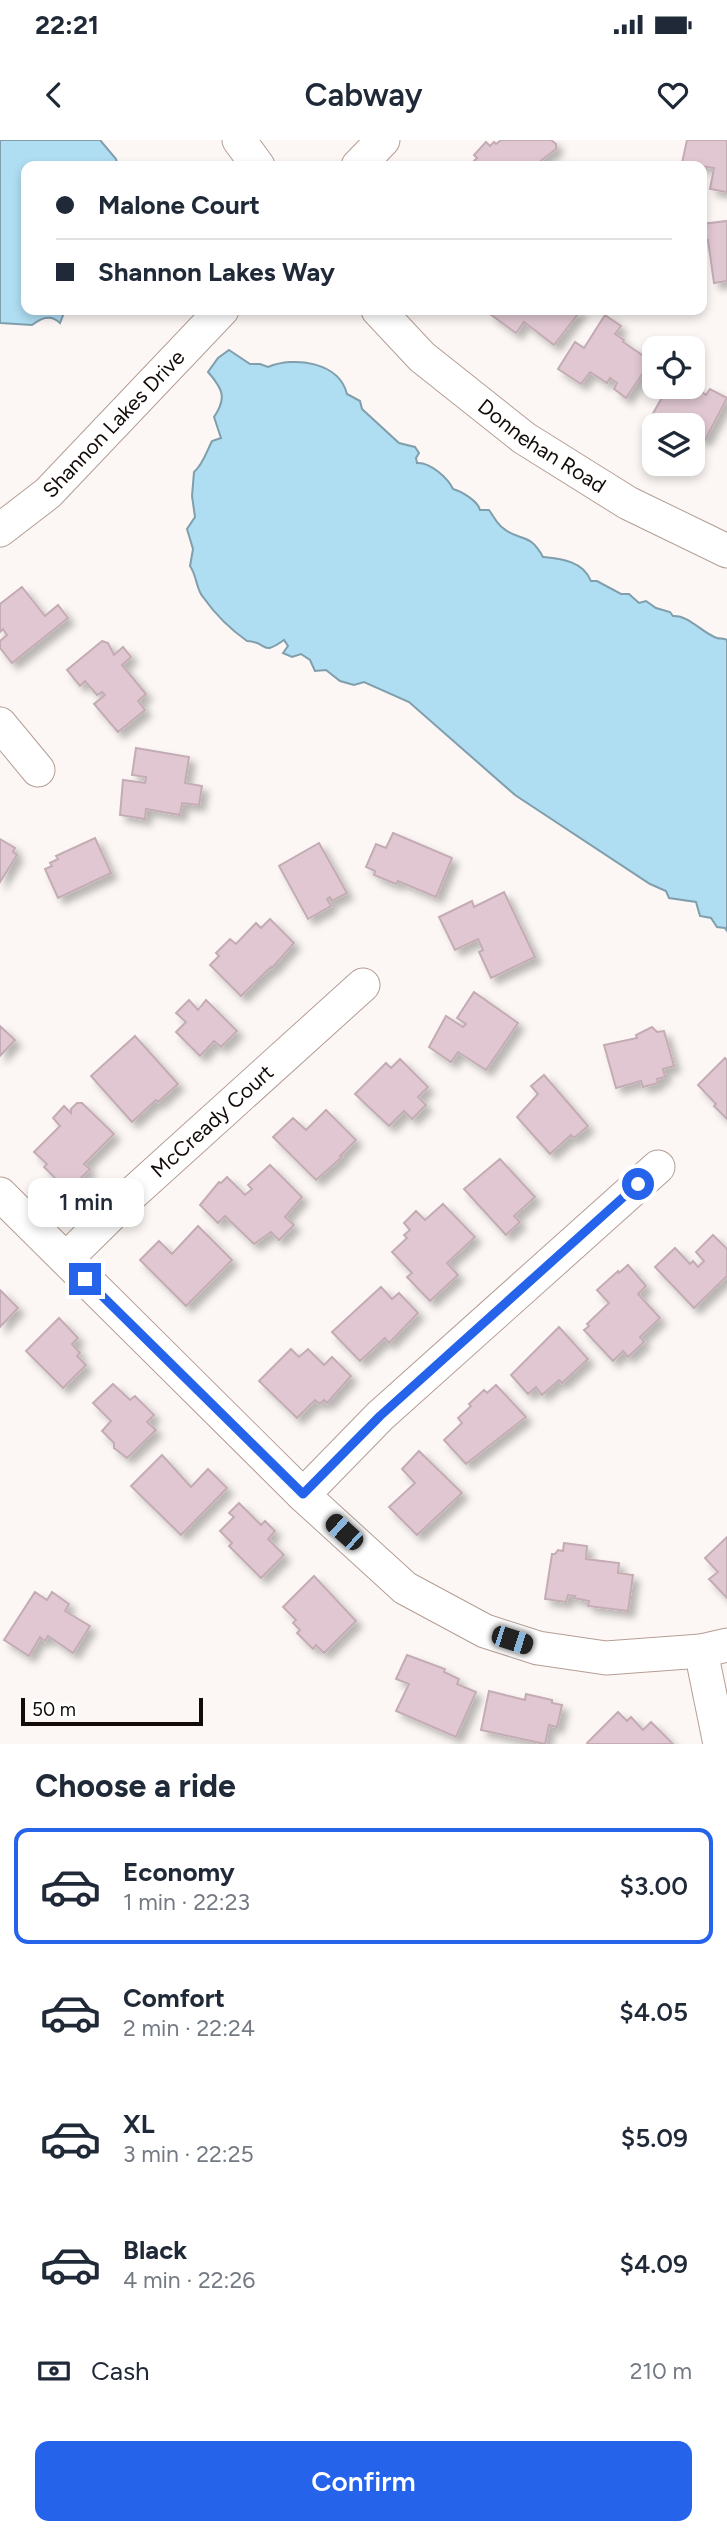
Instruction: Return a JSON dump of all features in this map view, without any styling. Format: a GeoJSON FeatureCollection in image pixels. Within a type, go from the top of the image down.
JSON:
{"type":"FeatureCollection","features":[{"type":"Feature","properties":{"kind":"street"},"geometry":{"type":"LineString","coordinates":[[239,140],[254,161]]}},
{"type":"Feature","properties":{"kind":"street"},"geometry":{"type":"LineString","coordinates":[[363,161],[383,140]]}},
{"type":"Feature","properties":{"kind":"street","name":"Shannon Lakes Drive"},"geometry":{"type":"LineString","coordinates":[[0,530],[48,493],[217,315]]}},
{"type":"Feature","properties":{"kind":"street","name":"Donnehan Road"},"geometry":{"type":"LineString","coordinates":[[383,315],[422,357],[523,438],[628,503],[727,551]]}},
{"type":"Feature","properties":{"kind":"street"},"geometry":{"type":"LineString","coordinates":[[0,724],[38,770]]}},
{"type":"Feature","properties":{"kind":"street","name":"McCready Court"},"geometry":{"type":"LineString","coordinates":[[66,1259],[133,1193],[363,985]]}},
{"type":"Feature","properties":{"kind":"street"},"geometry":{"type":"LineString","coordinates":[[303,1494],[380,1416],[657,1167]]}},
{"type":"Feature","properties":{"kind":"street"},"geometry":{"type":"LineString","coordinates":[[0,1194],[303,1494],[405,1588],[485,1631],[538,1648],[606,1658],[714,1648],[719,1744]]}},
{"type":"Feature","properties":{"kind":"water"},"geometry":{"type":"Polygon","coordinates":[[[0,140],[100,140],[117,161],[21,161],[21,315],[63,315],[60,323],[49,318],[32,325],[0,323],[0,140]]]}},
{"type":"Feature","properties":{"kind":"water"},"geometry":{"type":"Polygon","coordinates":[[[229,350],[250,364],[268,367],[302,362],[325,368],[342,383],[347,394],[360,401],[362,409],[399,443],[415,447],[419,453],[417,463],[427,465],[438,472],[453,489],[473,500],[480,510],[489,510],[503,528],[533,543],[543,557],[571,562],[583,569],[591,581],[597,581],[621,594],[629,594],[639,603],[646,601],[673,616],[690,621],[711,636],[727,640],[727,931],[717,927],[711,918],[700,916],[696,902],[669,898],[666,891],[650,884],[515,795],[409,702],[364,682],[354,685],[340,681],[326,670],[315,671],[310,660],[301,654],[292,657],[283,653],[288,646],[284,640],[268,648],[247,641],[213,609],[201,594],[190,566],[193,549],[187,529],[195,517],[192,496],[194,472],[212,441],[221,438],[214,417],[221,404],[222,394],[208,372],[218,358],[229,350]]]}},
{"type":"Feature","properties":{"kind":"building"},"geometry":{"type":"Polygon","coordinates":[[[501,140],[551,140],[556,144],[556,149],[540,161],[474,161],[477,158],[474,155],[486,142],[490,146],[494,142],[496,144],[501,140]]]}},
{"type":"Feature","properties":{"kind":"building"},"geometry":{"type":"Polygon","coordinates":[[[687,140],[727,140],[727,192],[710,189],[714,168],[707,167],[707,161],[682,161],[687,140]]]}},
{"type":"Feature","properties":{"kind":"building"},"geometry":{"type":"Polygon","coordinates":[[[727,221],[727,281],[714,283],[707,223],[727,221]]]}},
{"type":"Feature","properties":{"kind":"building"},"geometry":{"type":"Polygon","coordinates":[[[491,315],[577,315],[554,345],[524,322],[516,333],[491,315]]]}},
{"type":"Feature","properties":{"kind":"building"},"geometry":{"type":"Polygon","coordinates":[[[605,315],[621,326],[615,334],[642,355],[642,374],[626,398],[614,389],[617,383],[610,378],[607,383],[590,372],[581,384],[558,369],[575,342],[584,348],[605,315]]]}},
{"type":"Feature","properties":{"kind":"building"},"geometry":{"type":"Polygon","coordinates":[[[710,389],[727,398],[705,440],[705,413],[653,413],[661,399],[705,399],[705,394],[710,389]]]}},
{"type":"Feature","properties":{"kind":"building"},"geometry":{"type":"Polygon","coordinates":[[[22,587],[45,616],[58,605],[68,618],[12,663],[0,648],[0,641],[7,635],[3,629],[0,632],[0,604],[22,587]]]}},
{"type":"Feature","properties":{"kind":"building"},"geometry":{"type":"Polygon","coordinates":[[[102,641],[108,643],[114,655],[123,647],[131,657],[122,665],[146,694],[138,701],[145,710],[118,732],[94,704],[105,695],[102,692],[97,695],[85,681],[80,686],[67,670],[102,641]]]}},
{"type":"Feature","properties":{"kind":"building"},"geometry":{"type":"Polygon","coordinates":[[[136,748],[189,757],[185,783],[202,786],[199,805],[182,803],[180,815],[146,809],[145,819],[120,815],[123,780],[145,783],[146,777],[132,775],[136,748]]]}},
{"type":"Feature","properties":{"kind":"building"},"geometry":{"type":"Polygon","coordinates":[[[393,833],[452,858],[436,897],[398,881],[396,884],[374,875],[375,871],[366,867],[376,844],[386,848],[393,833]]]}},
{"type":"Feature","properties":{"kind":"building"},"geometry":{"type":"Polygon","coordinates":[[[95,838],[111,873],[58,898],[45,869],[58,859],[56,856],[95,838]]]}},
{"type":"Feature","properties":{"kind":"building"},"geometry":{"type":"Polygon","coordinates":[[[0,839],[15,848],[13,852],[17,855],[0,882],[0,839]]]}},
{"type":"Feature","properties":{"kind":"building"},"geometry":{"type":"Polygon","coordinates":[[[319,843],[347,893],[332,901],[330,897],[327,899],[331,906],[308,919],[279,866],[319,843]]]}},
{"type":"Feature","properties":{"kind":"building"},"geometry":{"type":"Polygon","coordinates":[[[504,892],[535,957],[491,978],[479,952],[483,950],[478,939],[455,950],[439,917],[472,901],[474,907],[504,892]]]}},
{"type":"Feature","properties":{"kind":"building"},"geometry":{"type":"Polygon","coordinates":[[[270,919],[294,943],[272,968],[241,996],[210,965],[219,956],[216,953],[230,939],[236,944],[256,923],[261,928],[270,919]]]}},
{"type":"Feature","properties":{"kind":"building"},"geometry":{"type":"Polygon","coordinates":[[[474,992],[518,1023],[486,1070],[458,1052],[451,1062],[429,1047],[446,1016],[463,1027],[466,1024],[457,1018],[474,992]]]}},
{"type":"Feature","properties":{"kind":"building"},"geometry":{"type":"Polygon","coordinates":[[[189,1000],[198,1010],[206,1000],[237,1031],[221,1047],[214,1041],[200,1056],[176,1032],[186,1022],[176,1013],[189,1000]]]}},
{"type":"Feature","properties":{"kind":"building"},"geometry":{"type":"Polygon","coordinates":[[[0,1026],[15,1040],[0,1056],[0,1026]]]}},
{"type":"Feature","properties":{"kind":"building"},"geometry":{"type":"Polygon","coordinates":[[[652,1027],[657,1032],[664,1031],[674,1066],[663,1069],[665,1077],[657,1079],[658,1083],[643,1087],[641,1081],[616,1088],[604,1045],[637,1038],[636,1035],[652,1027]]]}},
{"type":"Feature","properties":{"kind":"building"},"geometry":{"type":"Polygon","coordinates":[[[135,1036],[178,1084],[132,1122],[91,1076],[135,1036]]]}},
{"type":"Feature","properties":{"kind":"building"},"geometry":{"type":"Polygon","coordinates":[[[725,1058],[727,1060],[727,1119],[698,1085],[725,1058]]]}},
{"type":"Feature","properties":{"kind":"building"},"geometry":{"type":"Polygon","coordinates":[[[400,1059],[428,1087],[418,1097],[426,1105],[412,1119],[404,1111],[389,1126],[355,1094],[386,1063],[391,1068],[400,1059]]]}},
{"type":"Feature","properties":{"kind":"building"},"geometry":{"type":"Polygon","coordinates":[[[544,1075],[588,1126],[574,1138],[571,1135],[550,1154],[517,1117],[538,1094],[531,1086],[544,1075]]]}},
{"type":"Feature","properties":{"kind":"building"},"geometry":{"type":"Polygon","coordinates":[[[77,1103],[82,1103],[114,1134],[84,1164],[90,1169],[68,1191],[44,1167],[47,1164],[34,1152],[60,1126],[53,1118],[64,1106],[71,1113],[77,1103]]]}},
{"type":"Feature","properties":{"kind":"building"},"geometry":{"type":"Polygon","coordinates":[[[326,1110],[356,1140],[340,1156],[342,1157],[316,1180],[273,1137],[293,1118],[306,1130],[326,1110]]]}},
{"type":"Feature","properties":{"kind":"building"},"geometry":{"type":"Polygon","coordinates":[[[500,1159],[535,1197],[514,1216],[520,1222],[506,1235],[464,1189],[500,1159]]]}},
{"type":"Feature","properties":{"kind":"building"},"geometry":{"type":"Polygon","coordinates":[[[270,1165],[302,1197],[285,1217],[294,1225],[279,1240],[271,1232],[254,1244],[225,1216],[218,1223],[200,1205],[219,1182],[227,1177],[245,1195],[252,1189],[248,1185],[270,1165]]]}},
{"type":"Feature","properties":{"kind":"building"},"geometry":{"type":"Polygon","coordinates":[[[443,1204],[475,1237],[447,1263],[458,1275],[430,1301],[407,1277],[412,1273],[392,1252],[407,1238],[404,1235],[410,1230],[404,1223],[416,1211],[425,1220],[443,1204]]]}},
{"type":"Feature","properties":{"kind":"building"},"geometry":{"type":"Polygon","coordinates":[[[198,1226],[232,1260],[186,1306],[140,1260],[159,1241],[172,1254],[198,1226]]]}},
{"type":"Feature","properties":{"kind":"building"},"geometry":{"type":"Polygon","coordinates":[[[713,1235],[727,1249],[727,1276],[694,1308],[655,1267],[675,1248],[690,1264],[693,1261],[698,1267],[704,1261],[696,1252],[713,1235]]]}},
{"type":"Feature","properties":{"kind":"building"},"geometry":{"type":"Polygon","coordinates":[[[628,1265],[646,1286],[638,1294],[660,1318],[640,1337],[644,1342],[628,1357],[623,1351],[613,1361],[584,1330],[609,1303],[597,1290],[628,1265]]]}},
{"type":"Feature","properties":{"kind":"building"},"geometry":{"type":"Polygon","coordinates":[[[381,1287],[392,1299],[399,1293],[418,1313],[389,1343],[385,1338],[360,1361],[332,1332],[381,1287]]]}},
{"type":"Feature","properties":{"kind":"building"},"geometry":{"type":"Polygon","coordinates":[[[0,1290],[18,1308],[0,1327],[0,1290]]]}},
{"type":"Feature","properties":{"kind":"building"},"geometry":{"type":"Polygon","coordinates":[[[59,1318],[78,1338],[72,1344],[80,1353],[77,1356],[86,1365],[63,1388],[26,1351],[59,1318]]]}},
{"type":"Feature","properties":{"kind":"building"},"geometry":{"type":"Polygon","coordinates":[[[559,1327],[588,1359],[562,1383],[559,1380],[542,1395],[536,1387],[528,1394],[511,1375],[559,1327]]]}},
{"type":"Feature","properties":{"kind":"building"},"geometry":{"type":"Polygon","coordinates":[[[291,1349],[299,1357],[308,1349],[324,1365],[332,1357],[351,1376],[327,1403],[324,1400],[320,1404],[315,1400],[297,1418],[259,1381],[291,1349]]]}},
{"type":"Feature","properties":{"kind":"building"},"geometry":{"type":"Polygon","coordinates":[[[113,1384],[130,1400],[135,1396],[154,1415],[147,1422],[156,1430],[127,1458],[114,1448],[114,1443],[102,1431],[111,1421],[93,1403],[113,1384]]]}},
{"type":"Feature","properties":{"kind":"building"},"geometry":{"type":"Polygon","coordinates":[[[496,1385],[526,1417],[466,1464],[444,1440],[462,1423],[458,1418],[471,1406],[469,1404],[484,1390],[487,1393],[496,1385]]]}},
{"type":"Feature","properties":{"kind":"building"},"geometry":{"type":"Polygon","coordinates":[[[419,1451],[462,1493],[417,1535],[389,1507],[415,1483],[402,1469],[419,1451]]]}},
{"type":"Feature","properties":{"kind":"building"},"geometry":{"type":"Polygon","coordinates":[[[162,1455],[191,1487],[208,1469],[227,1488],[181,1535],[131,1486],[162,1455]]]}},
{"type":"Feature","properties":{"kind":"building"},"geometry":{"type":"Polygon","coordinates":[[[239,1503],[261,1525],[265,1521],[275,1531],[268,1539],[284,1555],[261,1578],[229,1546],[232,1543],[220,1531],[234,1517],[229,1513],[239,1503]]]}},
{"type":"Feature","properties":{"kind":"building"},"geometry":{"type":"Polygon","coordinates":[[[727,1537],[727,1598],[709,1579],[718,1572],[705,1558],[727,1537]]]}},
{"type":"Feature","properties":{"kind":"building"},"geometry":{"type":"Polygon","coordinates":[[[564,1543],[587,1546],[586,1559],[619,1563],[618,1573],[633,1575],[628,1611],[588,1606],[589,1601],[574,1598],[575,1596],[568,1595],[566,1602],[545,1599],[552,1554],[558,1550],[563,1551],[564,1543]]]}},
{"type":"Feature","properties":{"kind":"building"},"geometry":{"type":"Polygon","coordinates":[[[314,1576],[356,1621],[324,1653],[316,1645],[313,1649],[297,1633],[300,1630],[293,1623],[296,1620],[283,1607],[314,1576]]]}},
{"type":"Feature","properties":{"kind":"building"},"geometry":{"type":"Polygon","coordinates":[[[35,1592],[47,1600],[52,1592],[69,1604],[65,1611],[90,1626],[73,1653],[48,1636],[45,1641],[40,1637],[29,1656],[4,1640],[35,1592]]]}},
{"type":"Feature","properties":{"kind":"building"},"geometry":{"type":"Polygon","coordinates":[[[407,1655],[445,1669],[444,1672],[459,1679],[457,1684],[476,1692],[456,1737],[396,1711],[409,1684],[396,1679],[407,1655]]]}},
{"type":"Feature","properties":{"kind":"building"},"geometry":{"type":"Polygon","coordinates":[[[489,1691],[525,1700],[526,1694],[562,1705],[557,1727],[549,1725],[545,1744],[481,1730],[489,1691]]]}},
{"type":"Feature","properties":{"kind":"building"},"geometry":{"type":"Polygon","coordinates":[[[618,1712],[627,1721],[631,1717],[643,1730],[651,1722],[673,1744],[588,1744],[618,1712]]]}},
{"type":"Feature","properties":{"kind":"route"},"geometry":{"type":"LineString","coordinates":[[85,1279],[303,1494],[380,1416],[638,1184]]}}]}
